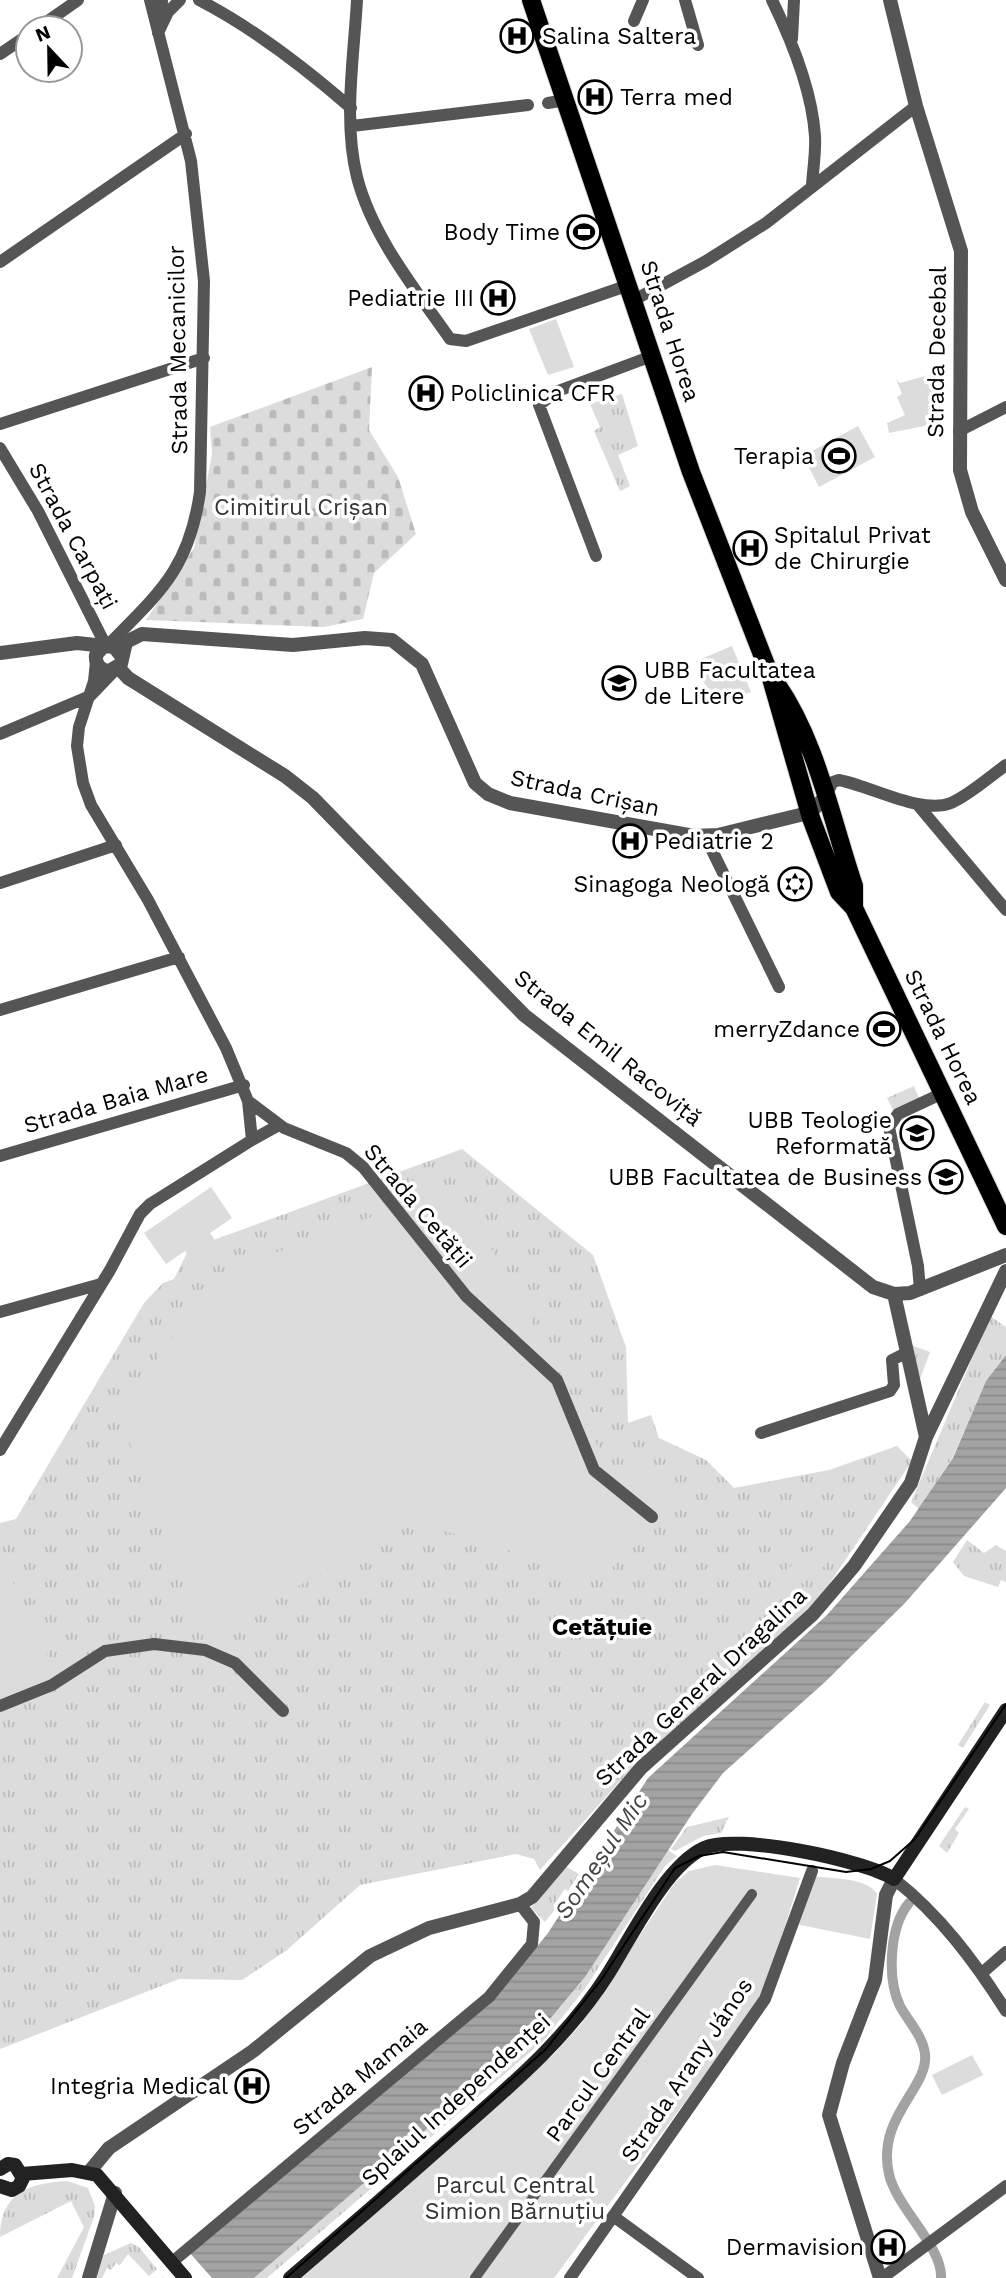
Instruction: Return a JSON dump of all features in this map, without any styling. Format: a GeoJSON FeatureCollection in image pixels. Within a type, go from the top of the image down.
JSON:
{"type":"FeatureCollection","features":[{"type":"Feature","properties":{"kind":"main road","name":"Strada Horea"},"geometry":{"type":"LineString","coordinates":[[531,0],[701,501],[770,675],[809,812],[839,892],[854,908],[1006,1226]]}},
{"type":"Feature","properties":{"kind":"main road","name":"Strada Horea"},"geometry":{"type":"LineString","coordinates":[[770,675],[797,715],[854,886],[854,908]]}},
{"type":"Feature","properties":{"kind":"main road"},"geometry":{"type":"LineString","coordinates":[[894,1879],[1006,1710]]}},
{"type":"Feature","properties":{"kind":"main road","name":"Splaiul Independenței"},"geometry":{"type":"LineString","coordinates":[[290,2278],[552,2048],[596,1992],[679,1867],[705,1847],[743,1842],[871,1869],[894,1879]]}},
{"type":"Feature","properties":{"kind":"main road"},"geometry":{"type":"LineString","coordinates":[[1,2167],[15,2165],[22,2174]]}},
{"type":"Feature","properties":{"kind":"main road"},"geometry":{"type":"LineString","coordinates":[[22,2174],[61,2170],[97,2175],[178,2270]]}},
{"type":"Feature","properties":{"kind":"main road"},"geometry":{"type":"LineString","coordinates":[[2,2193],[19,2186],[22,2174]]}},
{"type":"Feature","properties":{"kind":"street"},"geometry":{"type":"LineString","coordinates":[[58,14],[78,0]]}},
{"type":"Feature","properties":{"kind":"street","name":"Strada Mecanicilor"},"geometry":{"type":"LineString","coordinates":[[102,652],[180,564],[196,520],[201,478],[204,281],[186,134],[150,0]]}},
{"type":"Feature","properties":{"kind":"street","name":"Strada Mecanicilor"},"geometry":{"type":"LineString","coordinates":[[159,28],[162,0]]}},
{"type":"Feature","properties":{"kind":"street"},"geometry":{"type":"LineString","coordinates":[[159,28],[180,0]]}},
{"type":"Feature","properties":{"kind":"street"},"geometry":{"type":"LineString","coordinates":[[200,0],[239,21],[280,50],[351,108]]}},
{"type":"Feature","properties":{"kind":"street"},"geometry":{"type":"LineString","coordinates":[[357,0],[351,108],[356,175],[371,215],[407,278],[450,339],[466,341],[631,292],[706,261],[766,223],[916,106]]}},
{"type":"Feature","properties":{"kind":"street"},"geometry":{"type":"LineString","coordinates":[[634,21],[643,0]]}},
{"type":"Feature","properties":{"kind":"street"},"geometry":{"type":"LineString","coordinates":[[685,0],[698,45]]}},
{"type":"Feature","properties":{"kind":"street"},"geometry":{"type":"LineString","coordinates":[[772,0],[792,46],[808,96],[815,136],[812,185]]}},
{"type":"Feature","properties":{"kind":"street"},"geometry":{"type":"LineString","coordinates":[[792,46],[794,0]]}},
{"type":"Feature","properties":{"kind":"street","name":"Strada Decebal"},"geometry":{"type":"LineString","coordinates":[[890,0],[916,106],[961,251],[960,470],[967,497],[1006,580]]}},
{"type":"Feature","properties":{"kind":"street"},"geometry":{"type":"LineString","coordinates":[[548,103],[566,100]]}},
{"type":"Feature","properties":{"kind":"street"},"geometry":{"type":"LineString","coordinates":[[352,126],[528,105]]}},
{"type":"Feature","properties":{"kind":"street"},"geometry":{"type":"LineString","coordinates":[[0,262],[186,134]]}},
{"type":"Feature","properties":{"kind":"street"},"geometry":{"type":"LineString","coordinates":[[596,556],[539,405],[558,391],[652,356]]}},
{"type":"Feature","properties":{"kind":"street"},"geometry":{"type":"LineString","coordinates":[[0,424],[204,358]]}},
{"type":"Feature","properties":{"kind":"street"},"geometry":{"type":"LineString","coordinates":[[959,431],[1006,407]]}},
{"type":"Feature","properties":{"kind":"street","name":"Strada Carpați"},"geometry":{"type":"LineString","coordinates":[[0,448],[38,511],[102,652]]}},
{"type":"Feature","properties":{"kind":"street","name":"Strada Mecanicilor"},"geometry":{"type":"LineString","coordinates":[[120,659],[141,611]]}},
{"type":"Feature","properties":{"kind":"street","name":"Strada Crișan"},"geometry":{"type":"LineString","coordinates":[[120,659],[150,633],[293,645],[365,638],[392,640],[422,664],[469,773],[488,794],[510,803],[661,832],[705,836],[809,812]]}},
{"type":"Feature","properties":{"kind":"street"},"geometry":{"type":"LineString","coordinates":[[0,653],[87,643],[102,652],[106,671],[120,659]]}},
{"type":"Feature","properties":{"kind":"street","name":"Strada Emil Racoviță"},"geometry":{"type":"LineString","coordinates":[[102,652],[117,648],[120,659],[139,685],[285,776],[306,792],[524,1015],[851,1272],[873,1287],[894,1294]]}},
{"type":"Feature","properties":{"kind":"street"},"geometry":{"type":"LineString","coordinates":[[102,652],[79,727],[79,765],[91,804],[179,957],[244,1086],[252,1140]]}},
{"type":"Feature","properties":{"kind":"street"},"geometry":{"type":"LineString","coordinates":[[0,734],[90,696],[120,659]]}},
{"type":"Feature","properties":{"kind":"street"},"geometry":{"type":"LineString","coordinates":[[809,812],[825,797],[833,782],[839,780],[917,803],[940,806],[951,803],[1006,765]]}},
{"type":"Feature","properties":{"kind":"street"},"geometry":{"type":"LineString","coordinates":[[917,803],[1006,910]]}},
{"type":"Feature","properties":{"kind":"street"},"geometry":{"type":"LineString","coordinates":[[705,836],[779,987]]}},
{"type":"Feature","properties":{"kind":"street"},"geometry":{"type":"LineString","coordinates":[[0,883],[116,845]]}},
{"type":"Feature","properties":{"kind":"street"},"geometry":{"type":"LineString","coordinates":[[0,1010],[179,957]]}},
{"type":"Feature","properties":{"kind":"street","name":"Strada Baia Mare"},"geometry":{"type":"LineString","coordinates":[[0,1156],[244,1086]]}},
{"type":"Feature","properties":{"kind":"street"},"geometry":{"type":"LineString","coordinates":[[920,1290],[918,1266],[889,1128],[898,1114],[943,1093]]}},
{"type":"Feature","properties":{"kind":"street","name":"Strada Cetății"},"geometry":{"type":"LineString","coordinates":[[248,1101],[279,1125],[297,1135],[346,1153],[363,1167],[466,1296],[557,1380],[571,1410],[585,1455],[594,1470],[652,1517]]}},
{"type":"Feature","properties":{"kind":"street"},"geometry":{"type":"LineString","coordinates":[[0,1450],[101,1284],[136,1220],[150,1204],[279,1125]]}},
{"type":"Feature","properties":{"kind":"street"},"geometry":{"type":"LineString","coordinates":[[926,1437],[894,1294],[920,1290],[1006,1255]]}},
{"type":"Feature","properties":{"kind":"street"},"geometry":{"type":"LineString","coordinates":[[971,1269],[988,1275],[994,1294]]}},
{"type":"Feature","properties":{"kind":"street","name":"Strada General Dragalina"},"geometry":{"type":"LineString","coordinates":[[89,2172],[109,2148],[253,2052],[370,1956],[429,1928],[520,1904],[533,1897],[641,1768],[828,1598],[903,1496],[917,1469],[926,1437],[1006,1270]]}},
{"type":"Feature","properties":{"kind":"street"},"geometry":{"type":"LineString","coordinates":[[0,1312],[101,1284]]}},
{"type":"Feature","properties":{"kind":"street"},"geometry":{"type":"LineString","coordinates":[[761,1433],[890,1391],[894,1385],[892,1360],[906,1353]]}},
{"type":"Feature","properties":{"kind":"street"},"geometry":{"type":"LineString","coordinates":[[0,1706],[52,1685],[105,1651],[154,1644],[205,1650],[235,1663],[283,1711]]}},
{"type":"Feature","properties":{"kind":"street","name":"Strada Arany János"},"geometry":{"type":"LineString","coordinates":[[570,2278],[765,1999],[812,1871]]}},
{"type":"Feature","properties":{"kind":"street"},"geometry":{"type":"LineString","coordinates":[[1006,2011],[982,1973],[923,1903],[894,1879],[886,1900],[875,1980],[839,2074],[829,2115],[881,2278],[1006,2186]]}},
{"type":"Feature","properties":{"kind":"street","name":"Parcul Central"},"geometry":{"type":"LineString","coordinates":[[475,2278],[752,1894]]}},
{"type":"Feature","properties":{"kind":"street","name":"Strada Mamaia"},"geometry":{"type":"LineString","coordinates":[[178,2270],[489,1997],[532,1944],[534,1922],[520,1904]]}},
{"type":"Feature","properties":{"kind":"street"},"geometry":{"type":"LineString","coordinates":[[982,1973],[1006,1952]]}},
{"type":"Feature","properties":{"kind":"street"},"geometry":{"type":"LineString","coordinates":[[89,2278],[115,2193]]}},
{"type":"Feature","properties":{"kind":"street"},"geometry":{"type":"LineString","coordinates":[[612,2216],[698,2278]]}},
{"type":"Feature","properties":{"kind":"green space"},"geometry":{"type":"Polygon","coordinates":[[[556,319],[574,367],[548,375],[529,329],[556,319]]]}},
{"type":"Feature","properties":{"kind":"green space","name":"Cimitirul Crișan"},"geometry":{"type":"Polygon","coordinates":[[[372,367],[369,430],[398,477],[416,534],[374,573],[363,619],[324,627],[146,620],[194,548],[212,454],[210,427],[372,367]]]}},
{"type":"Feature","properties":{"kind":"green space"},"geometry":{"type":"Polygon","coordinates":[[[943,371],[939,423],[889,433],[887,423],[905,415],[897,397],[902,394],[896,379],[900,383],[943,371]]]}},
{"type":"Feature","properties":{"kind":"green space"},"geometry":{"type":"Polygon","coordinates":[[[622,394],[638,446],[618,455],[630,486],[620,491],[594,431],[600,427],[590,404],[622,394]]]}},
{"type":"Feature","properties":{"kind":"green space","name":"Terapia"},"geometry":{"type":"Polygon","coordinates":[[[858,426],[875,457],[819,487],[803,456],[858,426]]]}},
{"type":"Feature","properties":{"kind":"green space"},"geometry":{"type":"Polygon","coordinates":[[[732,646],[751,692],[713,706],[696,661],[732,646]]]}},
{"type":"Feature","properties":{"kind":"green space"},"geometry":{"type":"Polygon","coordinates":[[[914,1086],[919,1098],[893,1110],[887,1098],[914,1086]]]}},
{"type":"Feature","properties":{"kind":"green space"},"geometry":{"type":"Polygon","coordinates":[[[462,1149],[593,1255],[626,1347],[628,1423],[651,1415],[659,1438],[706,1460],[734,1488],[829,1470],[897,1446],[912,1461],[819,1599],[634,1766],[540,1870],[534,1859],[516,1854],[360,1885],[287,1950],[242,1980],[179,1979],[0,2049],[0,1523],[16,1519],[144,1303],[163,1283],[174,1279],[189,1249],[462,1149]]]}},
{"type":"Feature","properties":{"kind":"green space"},"geometry":{"type":"Polygon","coordinates":[[[457,1185],[607,1463],[695,1492],[600,1578],[411,1521],[205,1640],[119,1415],[215,1275],[457,1185]]]}},
{"type":"Feature","properties":{"kind":"green space"},"geometry":{"type":"Polygon","coordinates":[[[211,1187],[232,1218],[210,1233],[227,1257],[201,1274],[185,1251],[166,1264],[144,1233],[211,1187]]]}},
{"type":"Feature","properties":{"kind":"green space"},"geometry":{"type":"Polygon","coordinates":[[[990,1316],[1006,1327],[1006,1355],[986,1381],[953,1457],[919,1509],[911,1502],[990,1316]]]}},
{"type":"Feature","properties":{"kind":"green space"},"geometry":{"type":"Polygon","coordinates":[[[908,1344],[930,1352],[917,1387],[908,1344]]]}},
{"type":"Feature","properties":{"kind":"green space"},"geometry":{"type":"Polygon","coordinates":[[[967,1540],[984,1553],[996,1545],[1006,1551],[1006,1582],[1001,1580],[998,1587],[964,1576],[953,1562],[967,1540]]]}},
{"type":"Feature","properties":{"kind":"green space"},"geometry":{"type":"Polygon","coordinates":[[[843,1544],[816,1575],[797,1586],[784,1572],[806,1552],[843,1544]]]}},
{"type":"Feature","properties":{"kind":"green space"},"geometry":{"type":"Polygon","coordinates":[[[0,1565],[16,1586],[59,1681],[0,1706],[0,1565]]]}},
{"type":"Feature","properties":{"kind":"green space"},"geometry":{"type":"Polygon","coordinates":[[[985,1702],[990,1705],[963,1748],[958,1745],[985,1702]]]}},
{"type":"Feature","properties":{"kind":"green space"},"geometry":{"type":"Polygon","coordinates":[[[965,1807],[969,1809],[955,1829],[959,1833],[947,1853],[939,1846],[965,1807]]]}},
{"type":"Feature","properties":{"kind":"green space"},"geometry":{"type":"Polygon","coordinates":[[[729,1817],[721,1833],[703,1836],[675,1851],[671,1849],[687,1827],[729,1817]]]}},
{"type":"Feature","properties":{"kind":"green space"},"geometry":{"type":"Polygon","coordinates":[[[668,1850],[677,1856],[665,1866],[584,1990],[543,2041],[267,2278],[254,2278],[539,2032],[585,1977],[668,1850]]]}},
{"type":"Feature","properties":{"kind":"green space","name":"Parcul Central Simion Bărnuțiu"},"geometry":{"type":"Polygon","coordinates":[[[715,1865],[800,1878],[763,1997],[554,2278],[298,2278],[554,2054],[581,2024],[674,1884],[689,1871],[715,1865]]]}},
{"type":"Feature","properties":{"kind":"green space"},"geometry":{"type":"Polygon","coordinates":[[[565,1866],[579,1874],[568,1891],[565,1889],[553,1906],[556,1908],[545,1922],[531,1908],[565,1866]]]}},
{"type":"Feature","properties":{"kind":"green space"},"geometry":{"type":"Polygon","coordinates":[[[812,1876],[857,1882],[872,1888],[877,1894],[870,1939],[795,1924],[812,1876]]]}},
{"type":"Feature","properties":{"kind":"green space"},"geometry":{"type":"Polygon","coordinates":[[[972,2055],[983,2075],[942,2095],[932,2075],[972,2055]]]}},
{"type":"Feature","properties":{"kind":"green space"},"geometry":{"type":"Polygon","coordinates":[[[67,2181],[88,2188],[95,2206],[94,2217],[72,2278],[57,2278],[84,2227],[71,2201],[0,2237],[1,2222],[11,2200],[19,2193],[41,2184],[67,2181]]]}},
{"type":"Feature","properties":{"kind":"green space"},"geometry":{"type":"Polygon","coordinates":[[[131,2243],[139,2247],[157,2269],[149,2276],[128,2254],[120,2265],[116,2263],[111,2270],[107,2268],[102,2278],[95,2278],[104,2255],[131,2243]]]}},
{"type":"Feature","properties":{"kind":"water","name":"Someșul Mic"},"geometry":{"type":"Polygon","coordinates":[[[1006,1355],[1006,1488],[905,1603],[825,1682],[723,1773],[692,1814],[585,1977],[539,2032],[254,2278],[162,2278],[509,1981],[548,1933],[648,1778],[827,1615],[910,1521],[953,1458],[986,1381],[1006,1355]]]}},
{"type":"Feature","properties":{"kind":"pier"},"geometry":{"type":"Polygon","coordinates":[[[189,2252],[212,2278],[162,2278],[189,2252]]]}},
{"type":"Feature","properties":{"kind":"waterway"},"geometry":{"type":"LineString","coordinates":[[909,1903],[902,1913],[894,1939],[893,1982],[900,2006],[921,2041],[925,2054],[924,2067],[896,2120],[887,2154],[893,2187],[935,2253],[941,2278]]}},
{"type":"Feature","properties":{"kind":"tram line"},"geometry":{"type":"LineString","coordinates":[[530,0],[697,497],[772,688],[854,915],[1006,1233]]}},
{"type":"Feature","properties":{"kind":"tram line"},"geometry":{"type":"LineString","coordinates":[[286,2278],[546,2049],[601,1980],[675,1868],[699,1856],[723,1852],[846,1872],[871,1869],[890,1861],[915,1839],[1006,1704]]}},
{"type":"Feature","properties":{"kind":"place","name":"Salina Saltera"},"geometry":{"type":"Point","coordinates":[517,36]}},
{"type":"Feature","properties":{"kind":"place","name":"Terra med"},"geometry":{"type":"Point","coordinates":[595,97]}},
{"type":"Feature","properties":{"kind":"place","name":"Body Time"},"geometry":{"type":"Point","coordinates":[584,232]}},
{"type":"Feature","properties":{"kind":"place","name":"Pediatrie III"},"geometry":{"type":"Point","coordinates":[498,298]}},
{"type":"Feature","properties":{"kind":"place","name":"Policlinica CFR"},"geometry":{"type":"Point","coordinates":[426,393]}},
{"type":"Feature","properties":{"kind":"place","name":"Terapia"},"geometry":{"type":"Point","coordinates":[839,456]}},
{"type":"Feature","properties":{"kind":"place","name":"Spitalul Privat de Chirurgie"},"geometry":{"type":"Point","coordinates":[750,548]}},
{"type":"Feature","properties":{"kind":"place","name":"UBB Facultatea de Litere"},"geometry":{"type":"Point","coordinates":[619,683]}},
{"type":"Feature","properties":{"kind":"place","name":"Pediatrie 2"},"geometry":{"type":"Point","coordinates":[630,841]}},
{"type":"Feature","properties":{"kind":"place","name":"Sinagoga Neologă"},"geometry":{"type":"Point","coordinates":[795,884]}},
{"type":"Feature","properties":{"kind":"place","name":"merryZdance"},"geometry":{"type":"Point","coordinates":[884,1029]}},
{"type":"Feature","properties":{"kind":"place","name":"UBB Teologie Reformată"},"geometry":{"type":"Point","coordinates":[917,1133]}},
{"type":"Feature","properties":{"kind":"place","name":"UBB Facultatea de Business"},"geometry":{"type":"Point","coordinates":[946,1177]}},
{"type":"Feature","properties":{"kind":"place","name":"Integria Medical"},"geometry":{"type":"Point","coordinates":[252,2086]}},
{"type":"Feature","properties":{"kind":"place","name":"Dermavision"},"geometry":{"type":"Point","coordinates":[888,2247]}},
{"type":"Feature","properties":{"kind":"district","name":"Cetățuie"},"geometry":{"type":"Point","coordinates":[602,1627]}}]}
